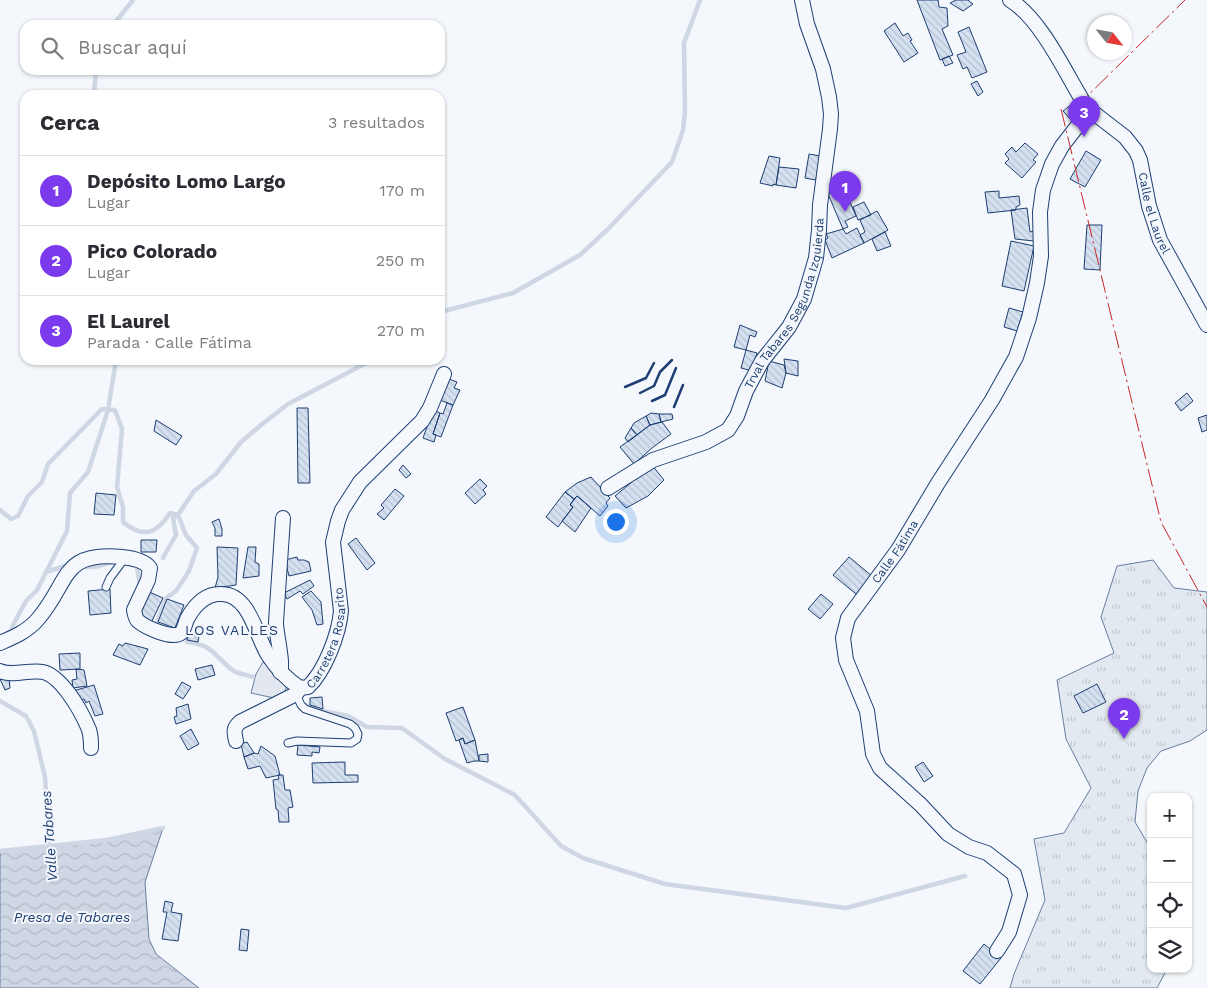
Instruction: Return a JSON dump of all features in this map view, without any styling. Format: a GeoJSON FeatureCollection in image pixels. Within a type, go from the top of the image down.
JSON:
{"type":"FeatureCollection","features":[{"type":"Feature","properties":{"kind":"street","name":"Trval Tabares Segunda Izquierda"},"geometry":{"type":"LineString","coordinates":[[608,488],[653,460],[706,442],[722,434],[732,424],[746,391],[762,361],[789,327],[799,310],[816,258],[820,205],[830,129],[829,97],[823,69],[802,0]]}},
{"type":"Feature","properties":{"kind":"street","name":"Calle el Laurel"},"geometry":{"type":"LineString","coordinates":[[1010,0],[1034,23],[1084,103],[1090,110],[1125,137],[1136,151],[1140,160],[1149,206],[1160,240],[1207,325]]}},
{"type":"Feature","properties":{"kind":"street","name":"Calle Fátima"},"geometry":{"type":"LineString","coordinates":[[997,951],[1010,932],[1020,896],[1014,874],[987,853],[970,847],[948,834],[921,805],[880,768],[873,754],[867,711],[846,660],[843,638],[844,628],[852,612],[874,585],[898,550],[938,483],[992,400],[1016,356],[1029,318],[1037,284],[1041,256],[1040,212],[1043,190],[1052,164],[1062,146],[1090,110]]}},
{"type":"Feature","properties":{"kind":"street","name":"Carretera Rosarito"},"geometry":{"type":"LineString","coordinates":[[0,643],[24,632],[38,619],[60,582],[72,567],[81,561],[105,556],[125,558],[143,562],[150,568],[148,580],[134,610],[135,616],[142,623],[162,633],[177,635],[182,632],[188,618],[200,601],[209,596],[220,594],[232,596],[244,606],[263,646],[280,672],[298,691],[308,687],[314,681],[327,657],[339,628],[341,610],[333,542],[342,510],[360,482],[422,421],[430,408],[444,374]]}},
{"type":"Feature","properties":{"kind":"street"},"geometry":{"type":"LineString","coordinates":[[280,672],[282,667],[276,635],[276,622],[283,518]]}},
{"type":"Feature","properties":{"kind":"street"},"geometry":{"type":"LineString","coordinates":[[0,671],[7,674],[42,672],[57,680],[70,696],[88,725],[91,736],[91,748]]}},
{"type":"Feature","properties":{"kind":"street"},"geometry":{"type":"LineString","coordinates":[[236,740],[234,727],[240,722],[298,691]]}},
{"type":"Feature","properties":{"kind":"lane"},"geometry":{"type":"LineString","coordinates":[[106,587],[110,578],[125,558]]}},
{"type":"Feature","properties":{"kind":"lane"},"geometry":{"type":"LineString","coordinates":[[288,743],[297,741],[351,743],[357,739],[358,734],[350,724],[304,709],[300,706],[298,691]]}},
{"type":"Feature","properties":{"kind":"green space"},"geometry":{"type":"Polygon","coordinates":[[[1153,560],[1174,588],[1207,592],[1207,730],[1190,741],[1161,751],[1147,768],[1138,791],[1135,822],[1147,842],[1147,973],[1165,973],[1157,988],[1010,988],[1045,900],[1034,839],[1064,833],[1091,788],[1066,739],[1057,680],[1114,653],[1101,617],[1117,566],[1153,560]]]}},
{"type":"Feature","properties":{"kind":"shaded area"},"geometry":{"type":"Polygon","coordinates":[[[263,662],[288,684],[283,695],[274,698],[251,693],[256,674],[263,662]]]}},
{"type":"Feature","properties":{"kind":"water","name":"Presa de Tabares"},"geometry":{"type":"Polygon","coordinates":[[[163,828],[145,882],[149,939],[156,954],[199,988],[0,988],[0,851],[107,840],[163,828]]]}},
{"type":"Feature","properties":{"kind":"building"},"geometry":{"type":"Polygon","coordinates":[[[917,0],[938,0],[939,7],[947,8],[948,26],[942,29],[953,55],[940,60],[917,0]]]}},
{"type":"Feature","properties":{"kind":"building"},"geometry":{"type":"Polygon","coordinates":[[[956,0],[968,0],[973,4],[963,11],[950,3],[956,0]]]}},
{"type":"Feature","properties":{"kind":"building"},"geometry":{"type":"Polygon","coordinates":[[[895,23],[903,36],[908,33],[912,40],[910,41],[918,53],[904,62],[884,31],[895,23]]]}},
{"type":"Feature","properties":{"kind":"building"},"geometry":{"type":"Polygon","coordinates":[[[969,27],[987,72],[972,78],[967,67],[963,69],[957,55],[966,52],[958,32],[969,27]]]}},
{"type":"Feature","properties":{"kind":"building"},"geometry":{"type":"Polygon","coordinates":[[[949,56],[953,63],[945,66],[942,59],[949,56]]]}},
{"type":"Feature","properties":{"kind":"building"},"geometry":{"type":"Polygon","coordinates":[[[977,81],[983,92],[978,96],[971,84],[977,81]]]}},
{"type":"Feature","properties":{"kind":"building"},"geometry":{"type":"Polygon","coordinates":[[[1072,104],[1078,112],[1070,119],[1063,111],[1072,104]]]}},
{"type":"Feature","properties":{"kind":"building"},"geometry":{"type":"Polygon","coordinates":[[[1025,143],[1038,154],[1033,160],[1036,162],[1022,178],[1005,163],[1009,159],[1005,154],[1012,147],[1016,152],[1025,143]]]}},
{"type":"Feature","properties":{"kind":"building"},"geometry":{"type":"Polygon","coordinates":[[[1086,151],[1101,160],[1085,187],[1070,179],[1086,151]]]}},
{"type":"Feature","properties":{"kind":"building"},"geometry":{"type":"Polygon","coordinates":[[[809,154],[820,156],[816,180],[805,178],[809,154]]]}},
{"type":"Feature","properties":{"kind":"building"},"geometry":{"type":"Polygon","coordinates":[[[769,156],[780,158],[776,185],[773,184],[773,186],[760,183],[769,156]]]}},
{"type":"Feature","properties":{"kind":"building"},"geometry":{"type":"Polygon","coordinates":[[[779,167],[799,169],[796,188],[776,185],[779,167]]]}},
{"type":"Feature","properties":{"kind":"building"},"geometry":{"type":"Polygon","coordinates":[[[844,188],[856,216],[845,221],[848,227],[843,229],[828,194],[844,188]]]}},
{"type":"Feature","properties":{"kind":"building"},"geometry":{"type":"Polygon","coordinates":[[[999,191],[999,198],[1019,196],[1020,205],[1016,207],[1016,210],[988,213],[985,192],[999,191]]]}},
{"type":"Feature","properties":{"kind":"building"},"geometry":{"type":"Polygon","coordinates":[[[864,202],[871,215],[858,220],[853,207],[864,202]]]}},
{"type":"Feature","properties":{"kind":"building"},"geometry":{"type":"Polygon","coordinates":[[[1027,208],[1030,232],[1034,231],[1034,241],[1015,239],[1011,210],[1027,208]]]}},
{"type":"Feature","properties":{"kind":"building"},"geometry":{"type":"Polygon","coordinates":[[[877,211],[888,230],[864,243],[860,235],[865,232],[860,220],[877,211]]]}},
{"type":"Feature","properties":{"kind":"building"},"geometry":{"type":"Polygon","coordinates":[[[1087,225],[1102,225],[1100,270],[1084,269],[1087,225]]]}},
{"type":"Feature","properties":{"kind":"building"},"geometry":{"type":"Polygon","coordinates":[[[857,228],[864,243],[832,258],[825,240],[828,238],[826,234],[843,229],[846,234],[857,228]]]}},
{"type":"Feature","properties":{"kind":"building"},"geometry":{"type":"Polygon","coordinates":[[[885,232],[891,246],[877,251],[872,239],[885,232]]]}},
{"type":"Feature","properties":{"kind":"building"},"geometry":{"type":"Polygon","coordinates":[[[1011,241],[1034,246],[1024,291],[1002,286],[1011,241]]]}},
{"type":"Feature","properties":{"kind":"building"},"geometry":{"type":"Polygon","coordinates":[[[1009,308],[1023,312],[1017,331],[1004,327],[1009,308]]]}},
{"type":"Feature","properties":{"kind":"building"},"geometry":{"type":"Polygon","coordinates":[[[740,325],[757,332],[755,337],[750,335],[746,350],[734,347],[740,325]]]}},
{"type":"Feature","properties":{"kind":"building"},"geometry":{"type":"Polygon","coordinates":[[[746,350],[757,353],[752,371],[741,368],[746,350]]]}},
{"type":"Feature","properties":{"kind":"building"},"geometry":{"type":"Polygon","coordinates":[[[784,359],[798,361],[798,376],[786,373],[784,359]]]}},
{"type":"Feature","properties":{"kind":"building"},"geometry":{"type":"Polygon","coordinates":[[[769,361],[784,365],[786,373],[782,388],[765,381],[769,361]]]}},
{"type":"Feature","properties":{"kind":"building"},"geometry":{"type":"Polygon","coordinates":[[[446,378],[457,382],[454,388],[460,390],[453,405],[437,399],[446,378]]]}},
{"type":"Feature","properties":{"kind":"building"},"geometry":{"type":"Polygon","coordinates":[[[1187,393],[1193,401],[1181,411],[1175,403],[1187,393]]]}},
{"type":"Feature","properties":{"kind":"building"},"geometry":{"type":"Polygon","coordinates":[[[447,403],[453,405],[441,437],[433,434],[440,413],[443,414],[447,403]]]}},
{"type":"Feature","properties":{"kind":"building"},"geometry":{"type":"Polygon","coordinates":[[[297,408],[308,408],[310,483],[298,483],[297,408]]]}},
{"type":"Feature","properties":{"kind":"building"},"geometry":{"type":"Polygon","coordinates":[[[433,410],[440,413],[433,434],[436,435],[434,442],[423,438],[433,410]]]}},
{"type":"Feature","properties":{"kind":"building"},"geometry":{"type":"Polygon","coordinates":[[[651,413],[659,414],[661,422],[650,425],[646,416],[651,413]]]}},
{"type":"Feature","properties":{"kind":"building"},"geometry":{"type":"Polygon","coordinates":[[[659,414],[672,414],[673,419],[661,422],[659,414]]]}},
{"type":"Feature","properties":{"kind":"building"},"geometry":{"type":"Polygon","coordinates":[[[1207,415],[1207,430],[1202,432],[1198,418],[1207,415]]]}},
{"type":"Feature","properties":{"kind":"building"},"geometry":{"type":"Polygon","coordinates":[[[646,416],[650,425],[637,435],[631,428],[634,423],[646,416]]]}},
{"type":"Feature","properties":{"kind":"building"},"geometry":{"type":"Polygon","coordinates":[[[156,420],[182,436],[176,445],[154,431],[156,420]]]}},
{"type":"Feature","properties":{"kind":"building"},"geometry":{"type":"Polygon","coordinates":[[[662,422],[671,434],[634,464],[620,447],[650,425],[662,422]]]}},
{"type":"Feature","properties":{"kind":"building"},"geometry":{"type":"Polygon","coordinates":[[[631,428],[637,435],[628,442],[625,438],[631,428]]]}},
{"type":"Feature","properties":{"kind":"building"},"geometry":{"type":"Polygon","coordinates":[[[651,464],[664,480],[648,496],[626,508],[615,496],[632,482],[630,480],[651,464]]]}},
{"type":"Feature","properties":{"kind":"building"},"geometry":{"type":"Polygon","coordinates":[[[403,465],[411,474],[406,478],[399,470],[403,465]]]}},
{"type":"Feature","properties":{"kind":"building"},"geometry":{"type":"Polygon","coordinates":[[[591,477],[610,498],[606,503],[608,506],[600,516],[577,496],[574,499],[565,492],[577,483],[591,477]]]}},
{"type":"Feature","properties":{"kind":"building"},"geometry":{"type":"Polygon","coordinates":[[[480,479],[487,486],[483,490],[486,494],[475,504],[465,493],[480,479]]]}},
{"type":"Feature","properties":{"kind":"building"},"geometry":{"type":"Polygon","coordinates":[[[395,489],[404,496],[384,520],[377,514],[384,508],[381,505],[395,489]]]}},
{"type":"Feature","properties":{"kind":"building"},"geometry":{"type":"Polygon","coordinates":[[[565,492],[574,499],[570,505],[573,507],[558,527],[546,517],[565,492]]]}},
{"type":"Feature","properties":{"kind":"building"},"geometry":{"type":"Polygon","coordinates":[[[96,493],[116,495],[114,515],[94,514],[96,493]]]}},
{"type":"Feature","properties":{"kind":"building"},"geometry":{"type":"Polygon","coordinates":[[[577,496],[591,508],[575,532],[562,521],[573,507],[570,505],[577,496]]]}},
{"type":"Feature","properties":{"kind":"building"},"geometry":{"type":"Polygon","coordinates":[[[219,519],[222,536],[215,536],[215,528],[212,522],[219,519]]]}},
{"type":"Feature","properties":{"kind":"building"},"geometry":{"type":"Polygon","coordinates":[[[356,538],[375,563],[367,570],[348,544],[356,538]]]}},
{"type":"Feature","properties":{"kind":"building"},"geometry":{"type":"Polygon","coordinates":[[[141,540],[157,540],[156,552],[141,552],[141,540]]]}},
{"type":"Feature","properties":{"kind":"building"},"geometry":{"type":"Polygon","coordinates":[[[217,547],[238,548],[236,585],[215,588],[218,577],[217,547]]]}},
{"type":"Feature","properties":{"kind":"building"},"geometry":{"type":"Polygon","coordinates":[[[248,547],[256,547],[255,562],[259,564],[259,576],[243,578],[248,547]]]}},
{"type":"Feature","properties":{"kind":"building"},"geometry":{"type":"Polygon","coordinates":[[[297,557],[298,560],[309,562],[311,571],[289,576],[285,560],[297,557]]]}},
{"type":"Feature","properties":{"kind":"building"},"geometry":{"type":"Polygon","coordinates":[[[849,557],[872,576],[856,594],[833,575],[849,557]]]}},
{"type":"Feature","properties":{"kind":"building"},"geometry":{"type":"Polygon","coordinates":[[[310,580],[314,586],[303,594],[300,591],[287,599],[284,593],[310,580]]]}},
{"type":"Feature","properties":{"kind":"building"},"geometry":{"type":"Polygon","coordinates":[[[110,589],[111,613],[90,615],[88,591],[110,589]]]}},
{"type":"Feature","properties":{"kind":"building"},"geometry":{"type":"Polygon","coordinates":[[[147,591],[163,598],[151,623],[140,617],[137,611],[147,591]]]}},
{"type":"Feature","properties":{"kind":"building"},"geometry":{"type":"Polygon","coordinates":[[[311,591],[321,602],[323,624],[317,625],[312,610],[302,597],[311,591]]]}},
{"type":"Feature","properties":{"kind":"building"},"geometry":{"type":"Polygon","coordinates":[[[821,594],[833,604],[820,619],[808,609],[821,594]]]}},
{"type":"Feature","properties":{"kind":"building"},"geometry":{"type":"Polygon","coordinates":[[[167,599],[184,605],[175,628],[158,622],[167,599]]]}},
{"type":"Feature","properties":{"kind":"building"},"geometry":{"type":"Polygon","coordinates":[[[188,634],[199,636],[198,642],[187,640],[188,634]]]}},
{"type":"Feature","properties":{"kind":"building"},"geometry":{"type":"Polygon","coordinates":[[[125,643],[148,649],[140,665],[113,655],[119,644],[123,646],[125,643]]]}},
{"type":"Feature","properties":{"kind":"building"},"geometry":{"type":"Polygon","coordinates":[[[80,653],[80,669],[60,670],[59,654],[80,653]]]}},
{"type":"Feature","properties":{"kind":"building"},"geometry":{"type":"Polygon","coordinates":[[[212,665],[215,675],[198,680],[195,669],[212,665]]]}},
{"type":"Feature","properties":{"kind":"building"},"geometry":{"type":"Polygon","coordinates":[[[76,669],[84,670],[87,686],[73,688],[72,680],[77,679],[76,669]]]}},
{"type":"Feature","properties":{"kind":"building"},"geometry":{"type":"Polygon","coordinates":[[[9,677],[10,688],[5,690],[0,679],[9,677]]]}},
{"type":"Feature","properties":{"kind":"building"},"geometry":{"type":"Polygon","coordinates":[[[182,682],[191,687],[183,699],[175,694],[182,682]]]}},
{"type":"Feature","properties":{"kind":"building"},"geometry":{"type":"Polygon","coordinates":[[[1097,684],[1106,702],[1083,713],[1074,696],[1097,684]]]}},
{"type":"Feature","properties":{"kind":"building"},"geometry":{"type":"Polygon","coordinates":[[[94,685],[103,714],[95,716],[89,701],[86,703],[84,699],[79,702],[73,691],[94,685]]]}},
{"type":"Feature","properties":{"kind":"building"},"geometry":{"type":"Polygon","coordinates":[[[322,697],[323,709],[310,705],[310,698],[322,697]]]}},
{"type":"Feature","properties":{"kind":"building"},"geometry":{"type":"Polygon","coordinates":[[[188,704],[191,719],[176,724],[174,717],[177,716],[176,708],[188,704]]]}},
{"type":"Feature","properties":{"kind":"building"},"geometry":{"type":"Polygon","coordinates":[[[463,707],[475,740],[465,744],[463,738],[456,741],[446,713],[463,707]]]}},
{"type":"Feature","properties":{"kind":"building"},"geometry":{"type":"Polygon","coordinates":[[[191,729],[199,744],[188,750],[180,736],[191,729]]]}},
{"type":"Feature","properties":{"kind":"building"},"geometry":{"type":"Polygon","coordinates":[[[463,738],[465,744],[475,740],[479,761],[467,763],[459,740],[463,738]]]}},
{"type":"Feature","properties":{"kind":"building"},"geometry":{"type":"Polygon","coordinates":[[[247,742],[254,753],[244,757],[241,744],[247,742]]]}},
{"type":"Feature","properties":{"kind":"building"},"geometry":{"type":"Polygon","coordinates":[[[298,745],[320,747],[319,753],[312,752],[312,756],[297,755],[298,745]]]}},
{"type":"Feature","properties":{"kind":"building"},"geometry":{"type":"Polygon","coordinates":[[[261,746],[275,756],[280,775],[266,778],[260,766],[248,769],[244,757],[254,753],[258,754],[261,746]]]}},
{"type":"Feature","properties":{"kind":"building"},"geometry":{"type":"Polygon","coordinates":[[[488,754],[488,762],[479,761],[479,755],[488,754]]]}},
{"type":"Feature","properties":{"kind":"building"},"geometry":{"type":"Polygon","coordinates":[[[345,762],[345,775],[358,775],[358,782],[313,783],[312,763],[345,762]]]}},
{"type":"Feature","properties":{"kind":"building"},"geometry":{"type":"Polygon","coordinates":[[[923,762],[933,776],[924,782],[915,767],[923,762]]]}},
{"type":"Feature","properties":{"kind":"building"},"geometry":{"type":"Polygon","coordinates":[[[278,775],[283,775],[285,790],[290,790],[293,807],[288,808],[289,822],[279,822],[273,780],[279,779],[278,775]]]}},
{"type":"Feature","properties":{"kind":"building"},"geometry":{"type":"Polygon","coordinates":[[[165,901],[173,903],[171,912],[182,914],[178,941],[162,939],[167,912],[163,912],[165,901]]]}},
{"type":"Feature","properties":{"kind":"building"},"geometry":{"type":"Polygon","coordinates":[[[241,929],[249,930],[247,951],[239,950],[241,929]]]}},
{"type":"Feature","properties":{"kind":"building"},"geometry":{"type":"Polygon","coordinates":[[[984,944],[1001,958],[980,984],[963,971],[984,944]]]}},
{"type":"Feature","properties":{"kind":"waterway"},"geometry":{"type":"LineString","coordinates":[[117,20],[133,0]]}},
{"type":"Feature","properties":{"kind":"waterway"},"geometry":{"type":"LineString","coordinates":[[445,311],[513,293],[580,255],[607,230],[672,162],[683,130],[685,112],[684,43],[700,0]]}},
{"type":"Feature","properties":{"kind":"waterway"},"geometry":{"type":"LineString","coordinates":[[94,90],[96,75]]}},
{"type":"Feature","properties":{"kind":"waterway"},"geometry":{"type":"LineString","coordinates":[[12,627],[26,601],[37,590],[67,531],[70,493],[88,472],[108,410],[115,365]]}},
{"type":"Feature","properties":{"kind":"waterway"},"geometry":{"type":"LineString","coordinates":[[163,558],[176,535],[173,518],[178,515],[194,491],[216,474],[241,442],[288,404],[362,365]]}},
{"type":"Feature","properties":{"kind":"waterway"},"geometry":{"type":"LineString","coordinates":[[0,510],[11,519],[18,516],[28,496],[42,482],[48,464],[102,409],[115,410],[122,429],[117,487],[123,507],[123,522],[136,530],[148,532],[159,526],[170,513],[178,515],[186,535],[197,548],[189,571],[176,591],[166,598],[156,625]]}},
{"type":"Feature","properties":{"kind":"waterway"},"geometry":{"type":"LineString","coordinates":[[83,567],[95,567],[112,562]]}},
{"type":"Feature","properties":{"kind":"waterway"},"geometry":{"type":"LineString","coordinates":[[132,565],[137,566],[140,586]]}},
{"type":"Feature","properties":{"kind":"waterway"},"geometry":{"type":"LineString","coordinates":[[46,572],[65,566]]}},
{"type":"Feature","properties":{"kind":"waterway"},"geometry":{"type":"LineString","coordinates":[[187,642],[209,649],[234,671],[253,677]]}},
{"type":"Feature","properties":{"kind":"waterway","name":"Valle Tabares"},"geometry":{"type":"LineString","coordinates":[[0,701],[26,716],[34,731],[45,777],[49,852]]}},
{"type":"Feature","properties":{"kind":"waterway"},"geometry":{"type":"LineString","coordinates":[[305,705],[348,716],[367,727],[402,728],[445,759],[515,795],[561,846],[583,858],[665,884],[846,908],[965,876]]}},
{"type":"Feature","properties":{"kind":"waterway"},"geometry":{"type":"LineString","coordinates":[[0,851],[107,840],[163,828]]}},
{"type":"Feature","properties":{"kind":"wall"},"geometry":{"type":"LineString","coordinates":[[640,393],[654,386],[660,372],[672,360]]}},
{"type":"Feature","properties":{"kind":"wall"},"geometry":{"type":"LineString","coordinates":[[625,387],[646,378],[654,363]]}},
{"type":"Feature","properties":{"kind":"wall"},"geometry":{"type":"LineString","coordinates":[[652,401],[665,395],[676,368]]}},
{"type":"Feature","properties":{"kind":"wall"},"geometry":{"type":"LineString","coordinates":[[674,407],[683,385]]}},
{"type":"Feature","properties":{"kind":"power"},"geometry":{"type":"LineString","coordinates":[[1075,108],[1185,0]]}},
{"type":"Feature","properties":{"kind":"power"},"geometry":{"type":"LineString","coordinates":[[1061,109],[1161,522],[1207,607]]}},
{"type":"Feature","properties":{"kind":"place","name":"El Laurel"},"geometry":{"type":"Point","coordinates":[1084,137]}},
{"type":"Feature","properties":{"kind":"place","name":"Depósito Lomo Largo"},"geometry":{"type":"Point","coordinates":[845,212]}},
{"type":"Feature","properties":{"kind":"place","name":"Pico Colorado"},"geometry":{"type":"Point","coordinates":[1124,739]}},
{"type":"Feature","properties":{"kind":"district","name":"LOS VALLES"},"geometry":{"type":"Point","coordinates":[232,630]}}]}
